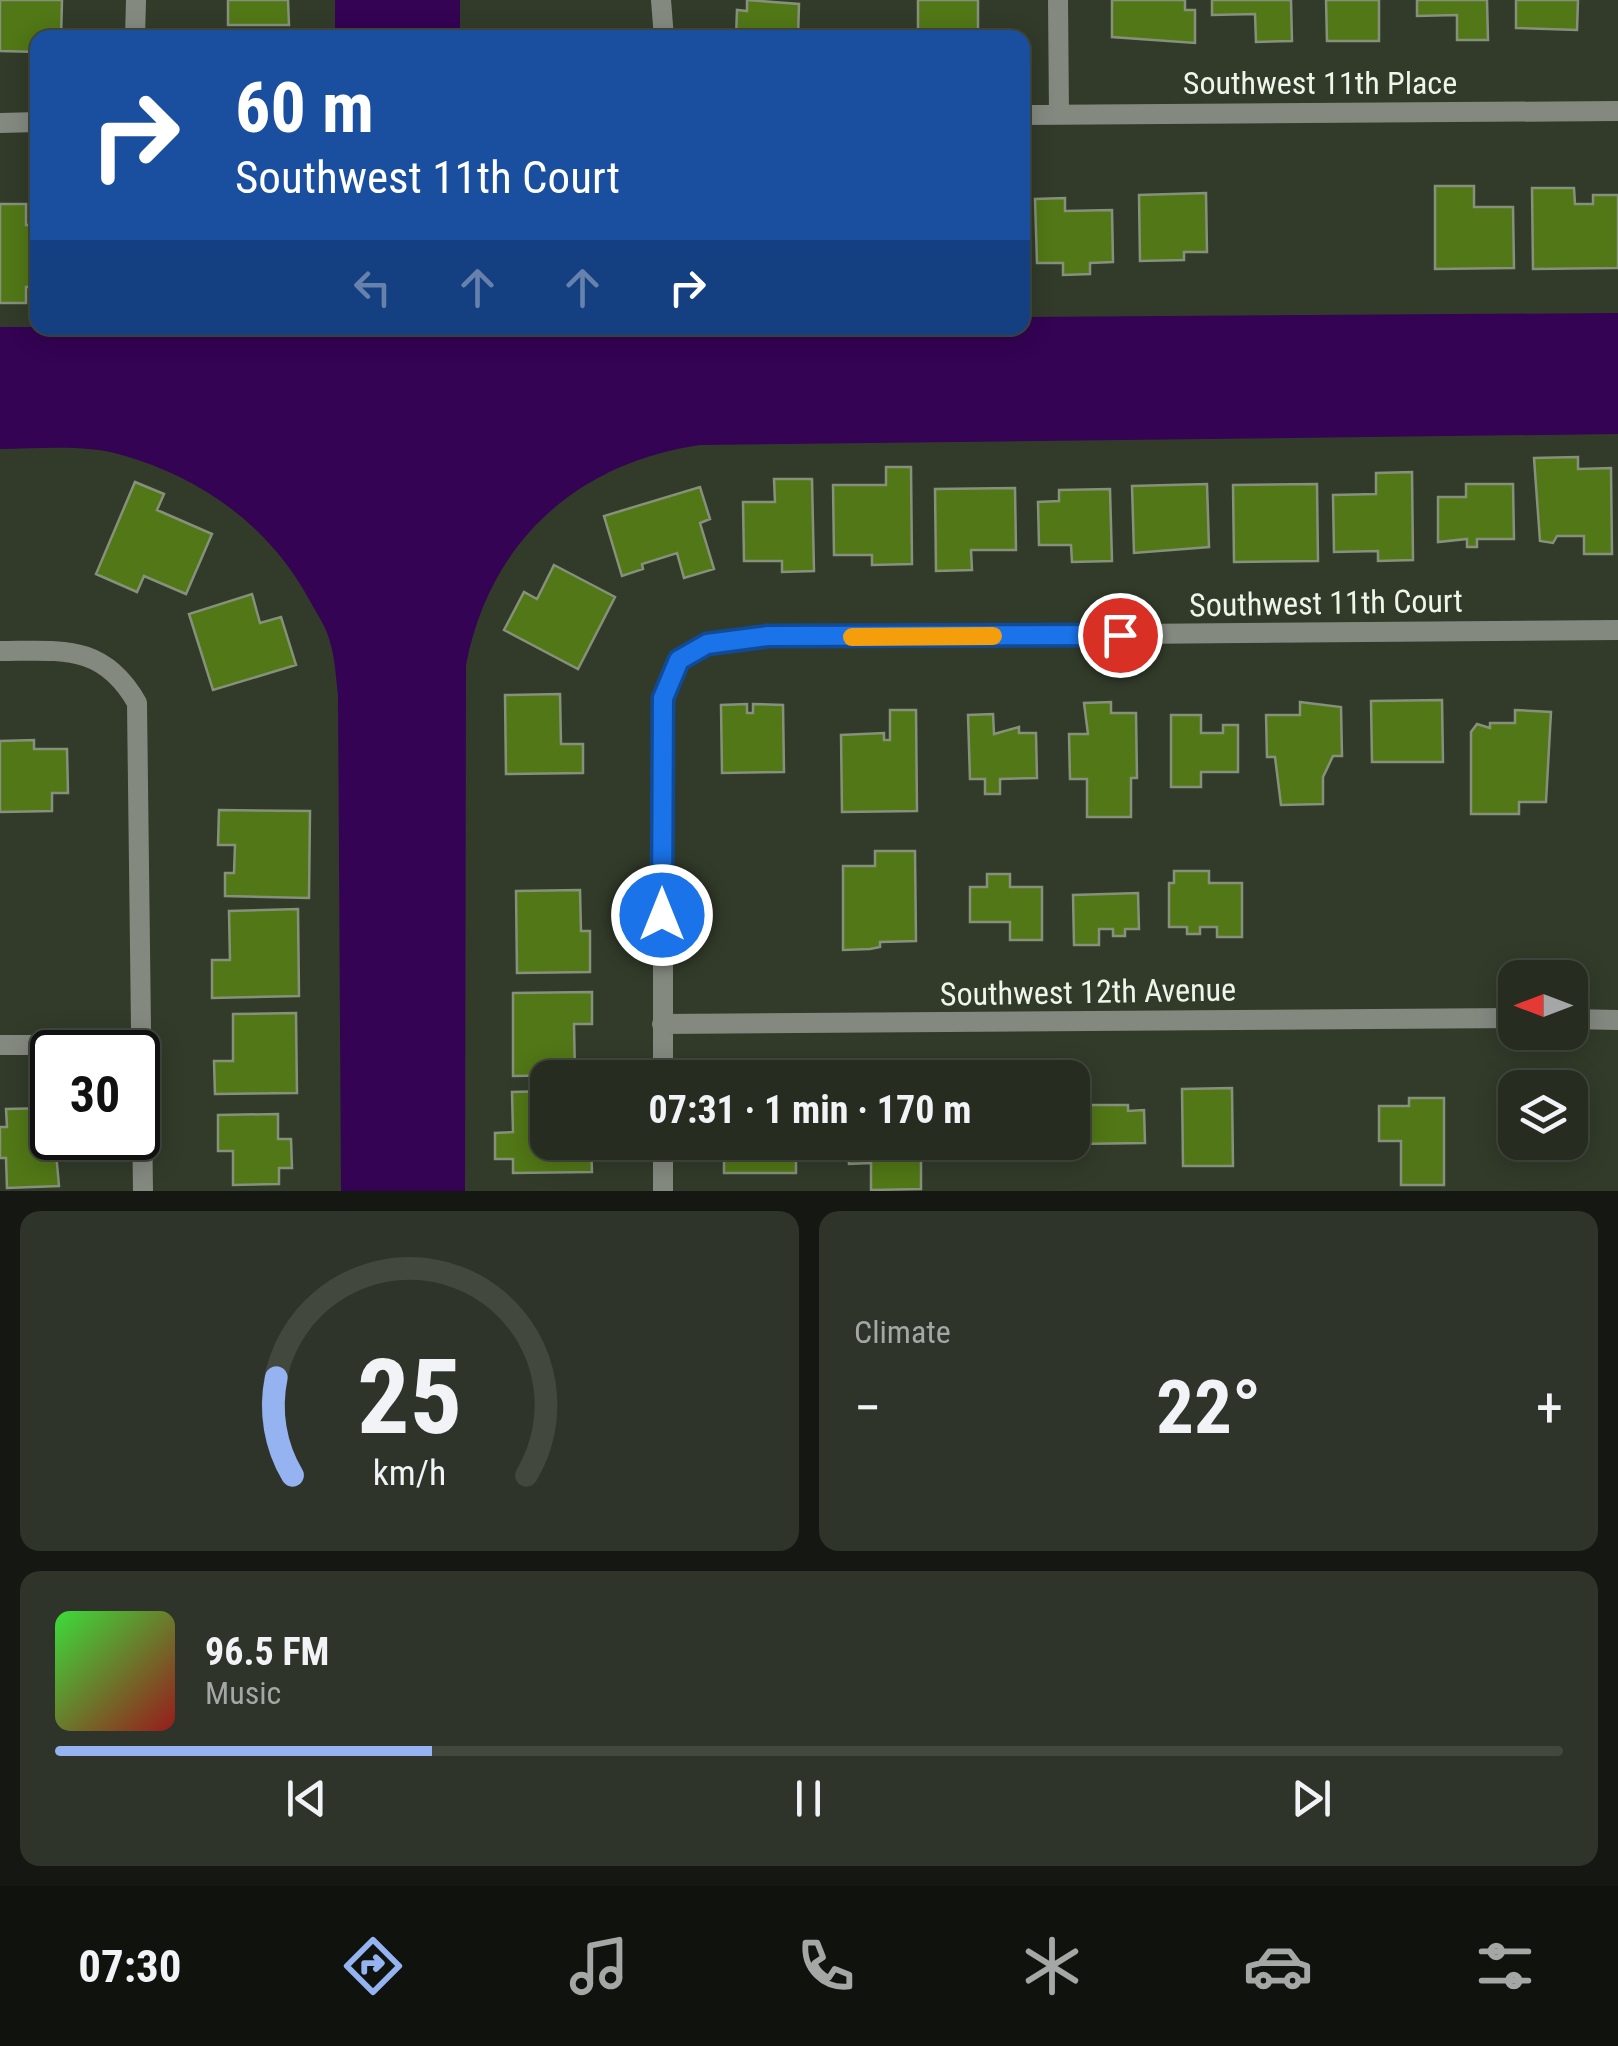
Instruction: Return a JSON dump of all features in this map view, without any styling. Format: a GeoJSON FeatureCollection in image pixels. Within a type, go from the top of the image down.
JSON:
{"type":"FeatureCollection","features":[{"type":"Feature","properties":{"kind":"street"},"geometry":{"type":"LineString","coordinates":[[135,30],[136,0]]}},
{"type":"Feature","properties":{"kind":"street"},"geometry":{"type":"LineString","coordinates":[[661,0],[663,30]]}},
{"type":"Feature","properties":{"kind":"street"},"geometry":{"type":"LineString","coordinates":[[1058,0],[1059,114]]}},
{"type":"Feature","properties":{"kind":"street","name":"Southwest 11th Place"},"geometry":{"type":"LineString","coordinates":[[1030,114],[1618,111]]}},
{"type":"Feature","properties":{"kind":"street"},"geometry":{"type":"LineString","coordinates":[[0,123],[30,122]]}},
{"type":"Feature","properties":{"kind":"street","name":"Southwest 11th Court"},"geometry":{"type":"LineString","coordinates":[[662,1024],[663,698],[679,660],[707,644],[768,636],[1618,630]]}},
{"type":"Feature","properties":{"kind":"street"},"geometry":{"type":"LineString","coordinates":[[0,651],[80,653],[122,676],[137,703],[143,1030]]}},
{"type":"Feature","properties":{"kind":"street","name":"Southwest 12th Avenue"},"geometry":{"type":"LineString","coordinates":[[662,1024],[1498,1018]]}},
{"type":"Feature","properties":{"kind":"street"},"geometry":{"type":"LineString","coordinates":[[1588,1019],[1618,1020]]}},
{"type":"Feature","properties":{"kind":"street"},"geometry":{"type":"LineString","coordinates":[[662,1024],[663,1060]]}},
{"type":"Feature","properties":{"kind":"street"},"geometry":{"type":"LineString","coordinates":[[0,1045],[30,1045]]}},
{"type":"Feature","properties":{"kind":"street"},"geometry":{"type":"LineString","coordinates":[[143,1160],[143,1191]]}},
{"type":"Feature","properties":{"kind":"street"},"geometry":{"type":"LineString","coordinates":[[663,1160],[663,1191]]}},
{"type":"Feature","properties":{"kind":"shaded area"},"geometry":{"type":"Polygon","coordinates":[[[335,0],[460,0],[460,30],[335,30],[335,0]]]}},
{"type":"Feature","properties":{"kind":"shaded area"},"geometry":{"type":"Polygon","coordinates":[[[1618,313],[1618,434],[700,445],[615,470],[578,490],[546,515],[518,546],[495,581],[478,621],[466,665],[465,1191],[341,1191],[338,695],[329,637],[294,574],[275,550],[254,528],[207,492],[122,455],[92,449],[0,449],[0,327],[30,327],[30,335],[1030,335],[1030,317],[1618,313]]]}},
{"type":"Feature","properties":{"kind":"building"},"geometry":{"type":"Polygon","coordinates":[[[0,0],[62,0],[61,30],[30,30],[30,52],[0,51],[0,0]]]}},
{"type":"Feature","properties":{"kind":"building"},"geometry":{"type":"Polygon","coordinates":[[[228,0],[288,0],[289,25],[228,25],[228,0]]]}},
{"type":"Feature","properties":{"kind":"building"},"geometry":{"type":"Polygon","coordinates":[[[747,0],[799,4],[798,30],[736,30],[737,10],[747,11],[747,0]]]}},
{"type":"Feature","properties":{"kind":"building"},"geometry":{"type":"Polygon","coordinates":[[[918,0],[978,0],[978,30],[918,30],[918,0]]]}},
{"type":"Feature","properties":{"kind":"building"},"geometry":{"type":"Polygon","coordinates":[[[1112,0],[1185,0],[1185,10],[1195,10],[1195,43],[1112,37],[1112,0]]]}},
{"type":"Feature","properties":{"kind":"building"},"geometry":{"type":"Polygon","coordinates":[[[1212,0],[1291,0],[1292,41],[1256,42],[1255,14],[1212,15],[1212,0]]]}},
{"type":"Feature","properties":{"kind":"building"},"geometry":{"type":"Polygon","coordinates":[[[1326,0],[1379,0],[1379,41],[1327,41],[1326,0]]]}},
{"type":"Feature","properties":{"kind":"building"},"geometry":{"type":"Polygon","coordinates":[[[1417,0],[1487,0],[1488,40],[1457,40],[1457,15],[1417,16],[1417,0]]]}},
{"type":"Feature","properties":{"kind":"building"},"geometry":{"type":"Polygon","coordinates":[[[1516,0],[1578,0],[1577,30],[1516,28],[1516,0]]]}},
{"type":"Feature","properties":{"kind":"building"},"geometry":{"type":"Polygon","coordinates":[[[1435,186],[1474,186],[1474,207],[1513,207],[1514,268],[1435,269],[1435,186]]]}},
{"type":"Feature","properties":{"kind":"building"},"geometry":{"type":"Polygon","coordinates":[[[1532,188],[1574,188],[1575,204],[1593,204],[1593,195],[1618,195],[1618,268],[1533,269],[1532,188]]]}},
{"type":"Feature","properties":{"kind":"building"},"geometry":{"type":"Polygon","coordinates":[[[1206,193],[1207,252],[1184,252],[1184,260],[1140,261],[1139,195],[1206,193]]]}},
{"type":"Feature","properties":{"kind":"building"},"geometry":{"type":"Polygon","coordinates":[[[1065,198],[1065,211],[1112,210],[1113,262],[1090,263],[1090,274],[1063,275],[1063,263],[1037,263],[1035,199],[1065,198]]]}},
{"type":"Feature","properties":{"kind":"building"},"geometry":{"type":"Polygon","coordinates":[[[0,204],[26,204],[30,287],[26,287],[26,303],[0,303],[0,204]]]}},
{"type":"Feature","properties":{"kind":"building"},"geometry":{"type":"Polygon","coordinates":[[[1578,457],[1578,469],[1611,468],[1612,554],[1584,554],[1584,536],[1557,536],[1553,543],[1540,541],[1534,458],[1578,457]]]}},
{"type":"Feature","properties":{"kind":"building"},"geometry":{"type":"Polygon","coordinates":[[[886,467],[911,467],[912,564],[872,565],[872,555],[834,555],[833,485],[886,485],[886,467]]]}},
{"type":"Feature","properties":{"kind":"building"},"geometry":{"type":"Polygon","coordinates":[[[1412,472],[1413,560],[1378,561],[1378,551],[1334,552],[1333,495],[1376,494],[1376,473],[1412,472]]]}},
{"type":"Feature","properties":{"kind":"building"},"geometry":{"type":"Polygon","coordinates":[[[774,479],[812,479],[814,571],[782,572],[782,561],[744,561],[743,502],[775,502],[774,479]]]}},
{"type":"Feature","properties":{"kind":"building"},"geometry":{"type":"Polygon","coordinates":[[[135,482],[164,494],[157,510],[212,534],[186,594],[144,576],[137,592],[96,574],[135,482]]]}},
{"type":"Feature","properties":{"kind":"building"},"geometry":{"type":"Polygon","coordinates":[[[1207,484],[1209,547],[1134,553],[1132,486],[1207,484]]]}},
{"type":"Feature","properties":{"kind":"building"},"geometry":{"type":"Polygon","coordinates":[[[1317,484],[1318,561],[1234,562],[1233,485],[1317,484]]]}},
{"type":"Feature","properties":{"kind":"building"},"geometry":{"type":"Polygon","coordinates":[[[1466,484],[1513,484],[1514,539],[1477,539],[1477,547],[1467,547],[1467,539],[1438,542],[1438,497],[1466,497],[1466,484]]]}},
{"type":"Feature","properties":{"kind":"building"},"geometry":{"type":"Polygon","coordinates":[[[700,487],[710,519],[700,523],[714,569],[684,578],[677,553],[642,564],[643,569],[622,576],[604,516],[700,487]]]}},
{"type":"Feature","properties":{"kind":"building"},"geometry":{"type":"Polygon","coordinates":[[[1015,488],[1016,550],[971,550],[972,570],[936,571],[935,489],[1015,488]]]}},
{"type":"Feature","properties":{"kind":"building"},"geometry":{"type":"Polygon","coordinates":[[[1110,489],[1112,561],[1072,562],[1071,545],[1039,545],[1038,502],[1059,501],[1059,490],[1110,489]]]}},
{"type":"Feature","properties":{"kind":"building"},"geometry":{"type":"Polygon","coordinates":[[[554,565],[615,597],[578,669],[504,630],[524,592],[537,599],[554,565]]]}},
{"type":"Feature","properties":{"kind":"building"},"geometry":{"type":"Polygon","coordinates":[[[252,594],[260,623],[281,617],[296,665],[213,690],[189,614],[252,594]]]}},
{"type":"Feature","properties":{"kind":"building"},"geometry":{"type":"Polygon","coordinates":[[[560,694],[561,744],[583,744],[583,773],[506,774],[505,695],[560,694]]]}},
{"type":"Feature","properties":{"kind":"building"},"geometry":{"type":"Polygon","coordinates":[[[1442,700],[1443,762],[1372,762],[1371,701],[1442,700]]]}},
{"type":"Feature","properties":{"kind":"building"},"geometry":{"type":"Polygon","coordinates":[[[1111,702],[1111,713],[1136,713],[1137,778],[1131,778],[1131,817],[1087,817],[1087,779],[1070,779],[1069,734],[1088,734],[1084,703],[1111,702]]]}},
{"type":"Feature","properties":{"kind":"building"},"geometry":{"type":"Polygon","coordinates":[[[1300,702],[1341,707],[1342,756],[1333,756],[1323,777],[1323,804],[1281,805],[1275,757],[1267,757],[1266,715],[1300,715],[1300,702]]]}},
{"type":"Feature","properties":{"kind":"building"},"geometry":{"type":"Polygon","coordinates":[[[747,704],[747,713],[753,713],[753,704],[783,705],[784,772],[722,773],[721,705],[747,704]]]}},
{"type":"Feature","properties":{"kind":"building"},"geometry":{"type":"Polygon","coordinates":[[[890,710],[916,710],[917,811],[842,812],[841,735],[884,733],[884,740],[890,740],[890,710]]]}},
{"type":"Feature","properties":{"kind":"building"},"geometry":{"type":"Polygon","coordinates":[[[1515,710],[1551,712],[1546,802],[1519,802],[1519,814],[1471,814],[1471,732],[1477,724],[1490,728],[1490,723],[1515,723],[1515,710]]]}},
{"type":"Feature","properties":{"kind":"building"},"geometry":{"type":"Polygon","coordinates":[[[993,714],[994,734],[1019,727],[1019,733],[1036,733],[1037,778],[1000,779],[1000,794],[985,794],[985,779],[970,779],[968,715],[993,714]]]}},
{"type":"Feature","properties":{"kind":"building"},"geometry":{"type":"Polygon","coordinates":[[[1171,715],[1201,715],[1201,733],[1223,733],[1223,725],[1238,725],[1238,772],[1201,772],[1201,787],[1171,787],[1171,715]]]}},
{"type":"Feature","properties":{"kind":"building"},"geometry":{"type":"Polygon","coordinates":[[[34,740],[34,749],[67,749],[68,793],[52,793],[52,811],[0,812],[0,741],[34,740]]]}},
{"type":"Feature","properties":{"kind":"building"},"geometry":{"type":"Polygon","coordinates":[[[219,810],[310,811],[309,898],[225,896],[225,873],[234,873],[235,845],[218,845],[219,810]]]}},
{"type":"Feature","properties":{"kind":"building"},"geometry":{"type":"Polygon","coordinates":[[[875,851],[915,851],[916,941],[880,942],[880,947],[843,950],[843,866],[875,866],[875,851]]]}},
{"type":"Feature","properties":{"kind":"building"},"geometry":{"type":"Polygon","coordinates":[[[1174,871],[1209,871],[1209,883],[1242,883],[1242,937],[1217,937],[1217,927],[1200,927],[1200,934],[1187,934],[1187,927],[1169,927],[1169,883],[1174,883],[1174,871]]]}},
{"type":"Feature","properties":{"kind":"building"},"geometry":{"type":"Polygon","coordinates":[[[987,874],[1010,874],[1010,887],[1042,887],[1042,940],[1010,940],[1010,922],[970,922],[970,887],[987,887],[987,874]]]}},
{"type":"Feature","properties":{"kind":"building"},"geometry":{"type":"Polygon","coordinates":[[[580,890],[581,931],[590,931],[590,972],[517,973],[516,891],[580,890]]]}},
{"type":"Feature","properties":{"kind":"building"},"geometry":{"type":"Polygon","coordinates":[[[1138,893],[1139,929],[1125,929],[1125,936],[1113,936],[1113,929],[1099,929],[1099,945],[1074,945],[1073,895],[1138,893]]]}},
{"type":"Feature","properties":{"kind":"building"},"geometry":{"type":"Polygon","coordinates":[[[298,909],[299,996],[212,998],[212,960],[230,960],[229,911],[298,909]]]}},
{"type":"Feature","properties":{"kind":"building"},"geometry":{"type":"Polygon","coordinates":[[[592,992],[592,1024],[574,1024],[575,1060],[530,1060],[530,1076],[513,1076],[513,993],[592,992]]]}},
{"type":"Feature","properties":{"kind":"building"},"geometry":{"type":"Polygon","coordinates":[[[296,1013],[297,1093],[215,1094],[214,1061],[233,1061],[233,1014],[296,1013]]]}},
{"type":"Feature","properties":{"kind":"building"},"geometry":{"type":"Polygon","coordinates":[[[1232,1088],[1233,1166],[1183,1166],[1182,1089],[1232,1088]]]}},
{"type":"Feature","properties":{"kind":"building"},"geometry":{"type":"Polygon","coordinates":[[[512,1092],[530,1092],[530,1160],[592,1160],[592,1172],[513,1173],[513,1159],[495,1159],[495,1133],[513,1132],[512,1092]]]}},
{"type":"Feature","properties":{"kind":"building"},"geometry":{"type":"Polygon","coordinates":[[[1409,1098],[1444,1098],[1444,1185],[1401,1185],[1401,1141],[1379,1141],[1379,1106],[1409,1106],[1409,1098]]]}},
{"type":"Feature","properties":{"kind":"building"},"geometry":{"type":"Polygon","coordinates":[[[1090,1105],[1128,1105],[1128,1111],[1144,1110],[1145,1143],[1090,1144],[1090,1105]]]}},
{"type":"Feature","properties":{"kind":"building"},"geometry":{"type":"Polygon","coordinates":[[[30,1108],[30,1160],[57,1160],[59,1186],[7,1188],[6,1158],[0,1158],[0,1127],[7,1127],[6,1109],[30,1108]]]}},
{"type":"Feature","properties":{"kind":"building"},"geometry":{"type":"Polygon","coordinates":[[[278,1114],[278,1139],[291,1139],[292,1168],[279,1168],[279,1184],[233,1185],[233,1151],[218,1151],[218,1115],[278,1114]]]}},
{"type":"Feature","properties":{"kind":"building"},"geometry":{"type":"Polygon","coordinates":[[[724,1160],[796,1160],[796,1173],[724,1173],[724,1160]]]}},
{"type":"Feature","properties":{"kind":"building"},"geometry":{"type":"Polygon","coordinates":[[[849,1160],[921,1160],[921,1189],[871,1190],[871,1163],[849,1164],[849,1160]]]}},
{"type":"Feature","properties":{"kind":"slow traffic"},"geometry":{"type":"LineString","coordinates":[[852,637],[993,636]]}},
{"type":"Feature","properties":{"kind":"route"},"geometry":{"type":"LineString","coordinates":[[662,915],[663,698],[679,660],[707,644],[768,636],[1120,635]]}}]}
